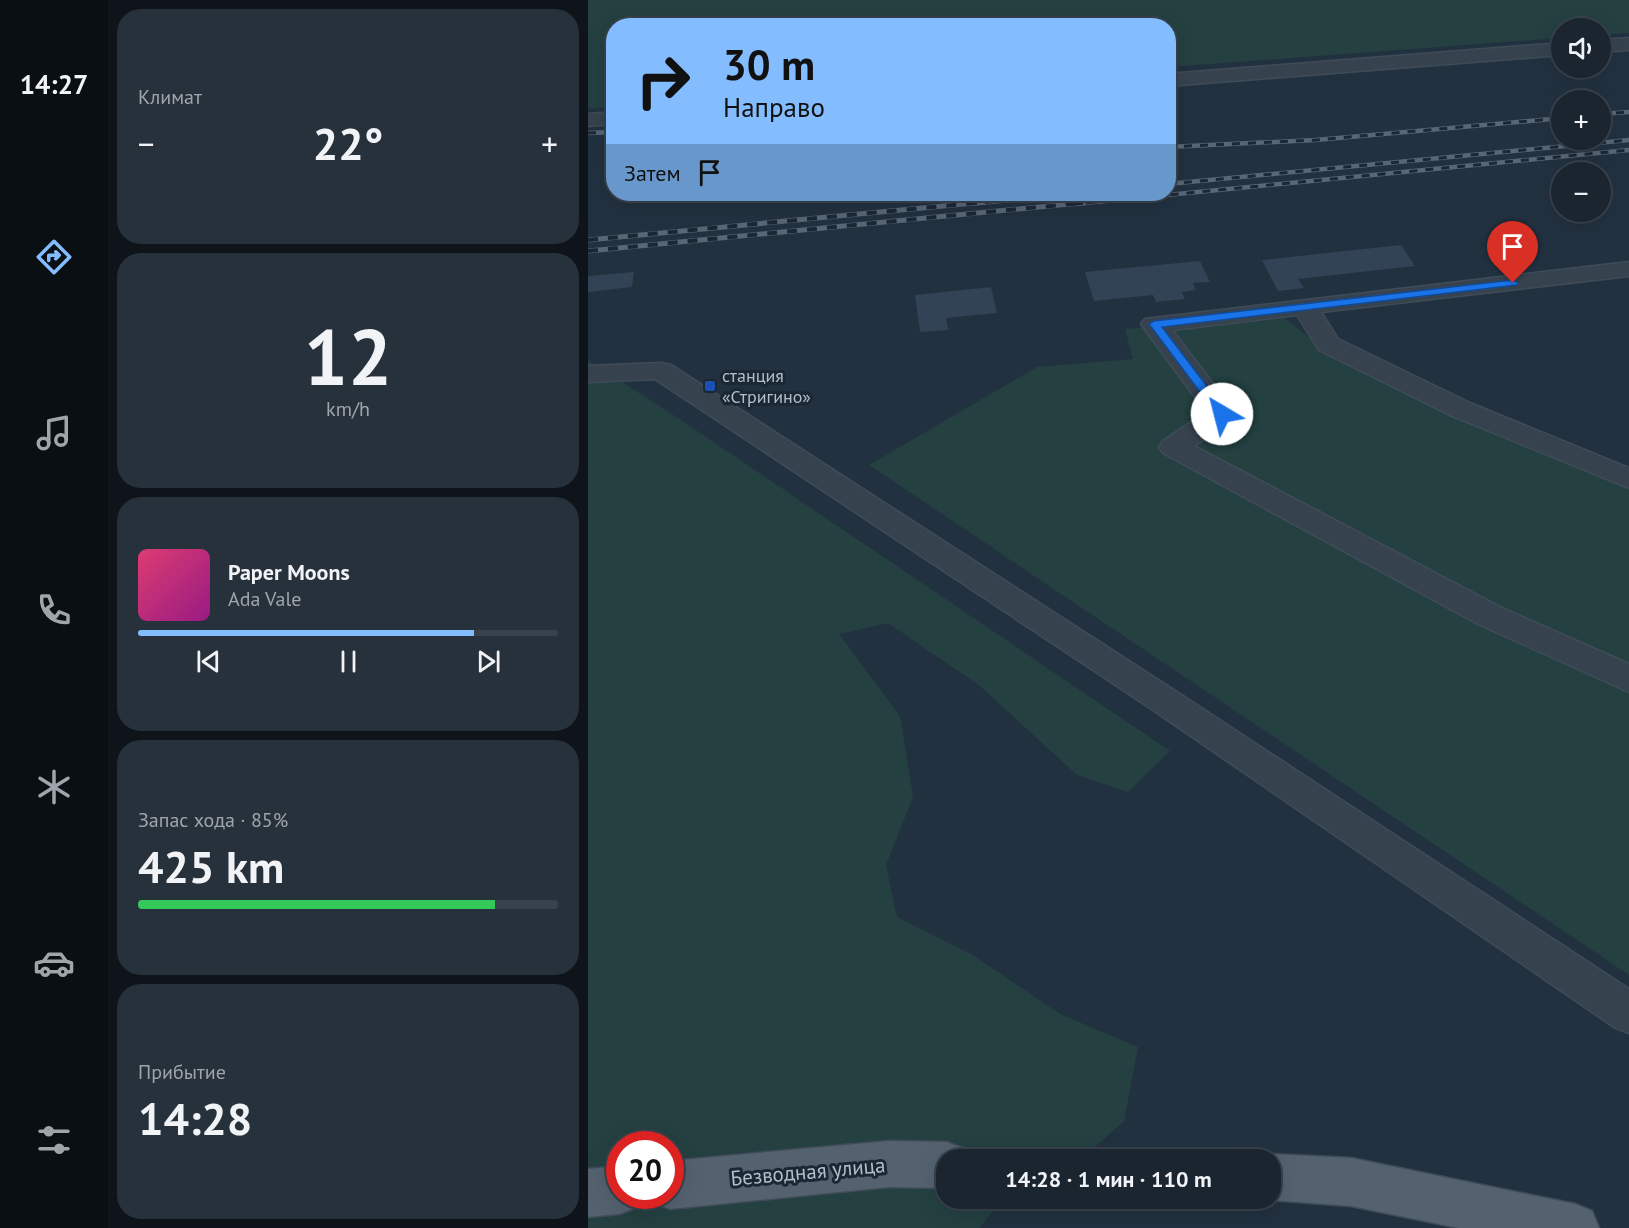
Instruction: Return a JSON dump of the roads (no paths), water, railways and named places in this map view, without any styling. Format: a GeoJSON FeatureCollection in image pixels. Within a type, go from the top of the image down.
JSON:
{"type":"FeatureCollection","features":[{"type":"Feature","properties":{"kind":"main road","name":"Безводная улица"},"geometry":{"type":"LineString","coordinates":[[684,1184],[889,1164],[936,1165]]}},
{"type":"Feature","properties":{"kind":"main road"},"geometry":{"type":"LineString","coordinates":[[1281,1178],[1351,1182],[1575,1228]]}},
{"type":"Feature","properties":{"kind":"main road"},"geometry":{"type":"LineString","coordinates":[[588,1193],[606,1191]]}},
{"type":"Feature","properties":{"kind":"street"},"geometry":{"type":"LineString","coordinates":[[1611,45],[1629,44]]}},
{"type":"Feature","properties":{"kind":"street"},"geometry":{"type":"LineString","coordinates":[[1176,79],[1551,51]]}},
{"type":"Feature","properties":{"kind":"street"},"geometry":{"type":"LineString","coordinates":[[588,120],[606,119]]}},
{"type":"Feature","properties":{"kind":"street"},"geometry":{"type":"LineString","coordinates":[[1629,269],[1154,324],[1222,414],[1173,447],[1490,616],[1629,679]]}},
{"type":"Feature","properties":{"kind":"street"},"geometry":{"type":"LineString","coordinates":[[1305,308],[1328,344],[1460,410],[1629,479]]}},
{"type":"Feature","properties":{"kind":"street"},"geometry":{"type":"LineString","coordinates":[[588,374],[661,371],[1168,703],[1629,1013]]}},
{"type":"Feature","properties":{"kind":"railway"},"geometry":{"type":"LineString","coordinates":[[1611,113],[1629,112]]}},
{"type":"Feature","properties":{"kind":"railway"},"geometry":{"type":"LineString","coordinates":[[1176,147],[1316,140],[1551,119]]}},
{"type":"Feature","properties":{"kind":"railway"},"geometry":{"type":"LineString","coordinates":[[588,133],[606,132]]}},
{"type":"Feature","properties":{"kind":"railway"},"geometry":{"type":"LineString","coordinates":[[1176,183],[1629,140]]}},
{"type":"Feature","properties":{"kind":"railway"},"geometry":{"type":"LineString","coordinates":[[1176,194],[1629,150]]}},
{"type":"Feature","properties":{"kind":"railway"},"geometry":{"type":"LineString","coordinates":[[969,204],[1000,201]]}},
{"type":"Feature","properties":{"kind":"railway"},"geometry":{"type":"LineString","coordinates":[[1075,204],[1106,201]]}},
{"type":"Feature","properties":{"kind":"railway"},"geometry":{"type":"LineString","coordinates":[[588,240],[985,202]]}},
{"type":"Feature","properties":{"kind":"railway"},"geometry":{"type":"LineString","coordinates":[[588,251],[1091,202]]}},
{"type":"Feature","properties":{"kind":"place","name":"станция «Стригино»"},"geometry":{"type":"Point","coordinates":[710,386]}}]}
